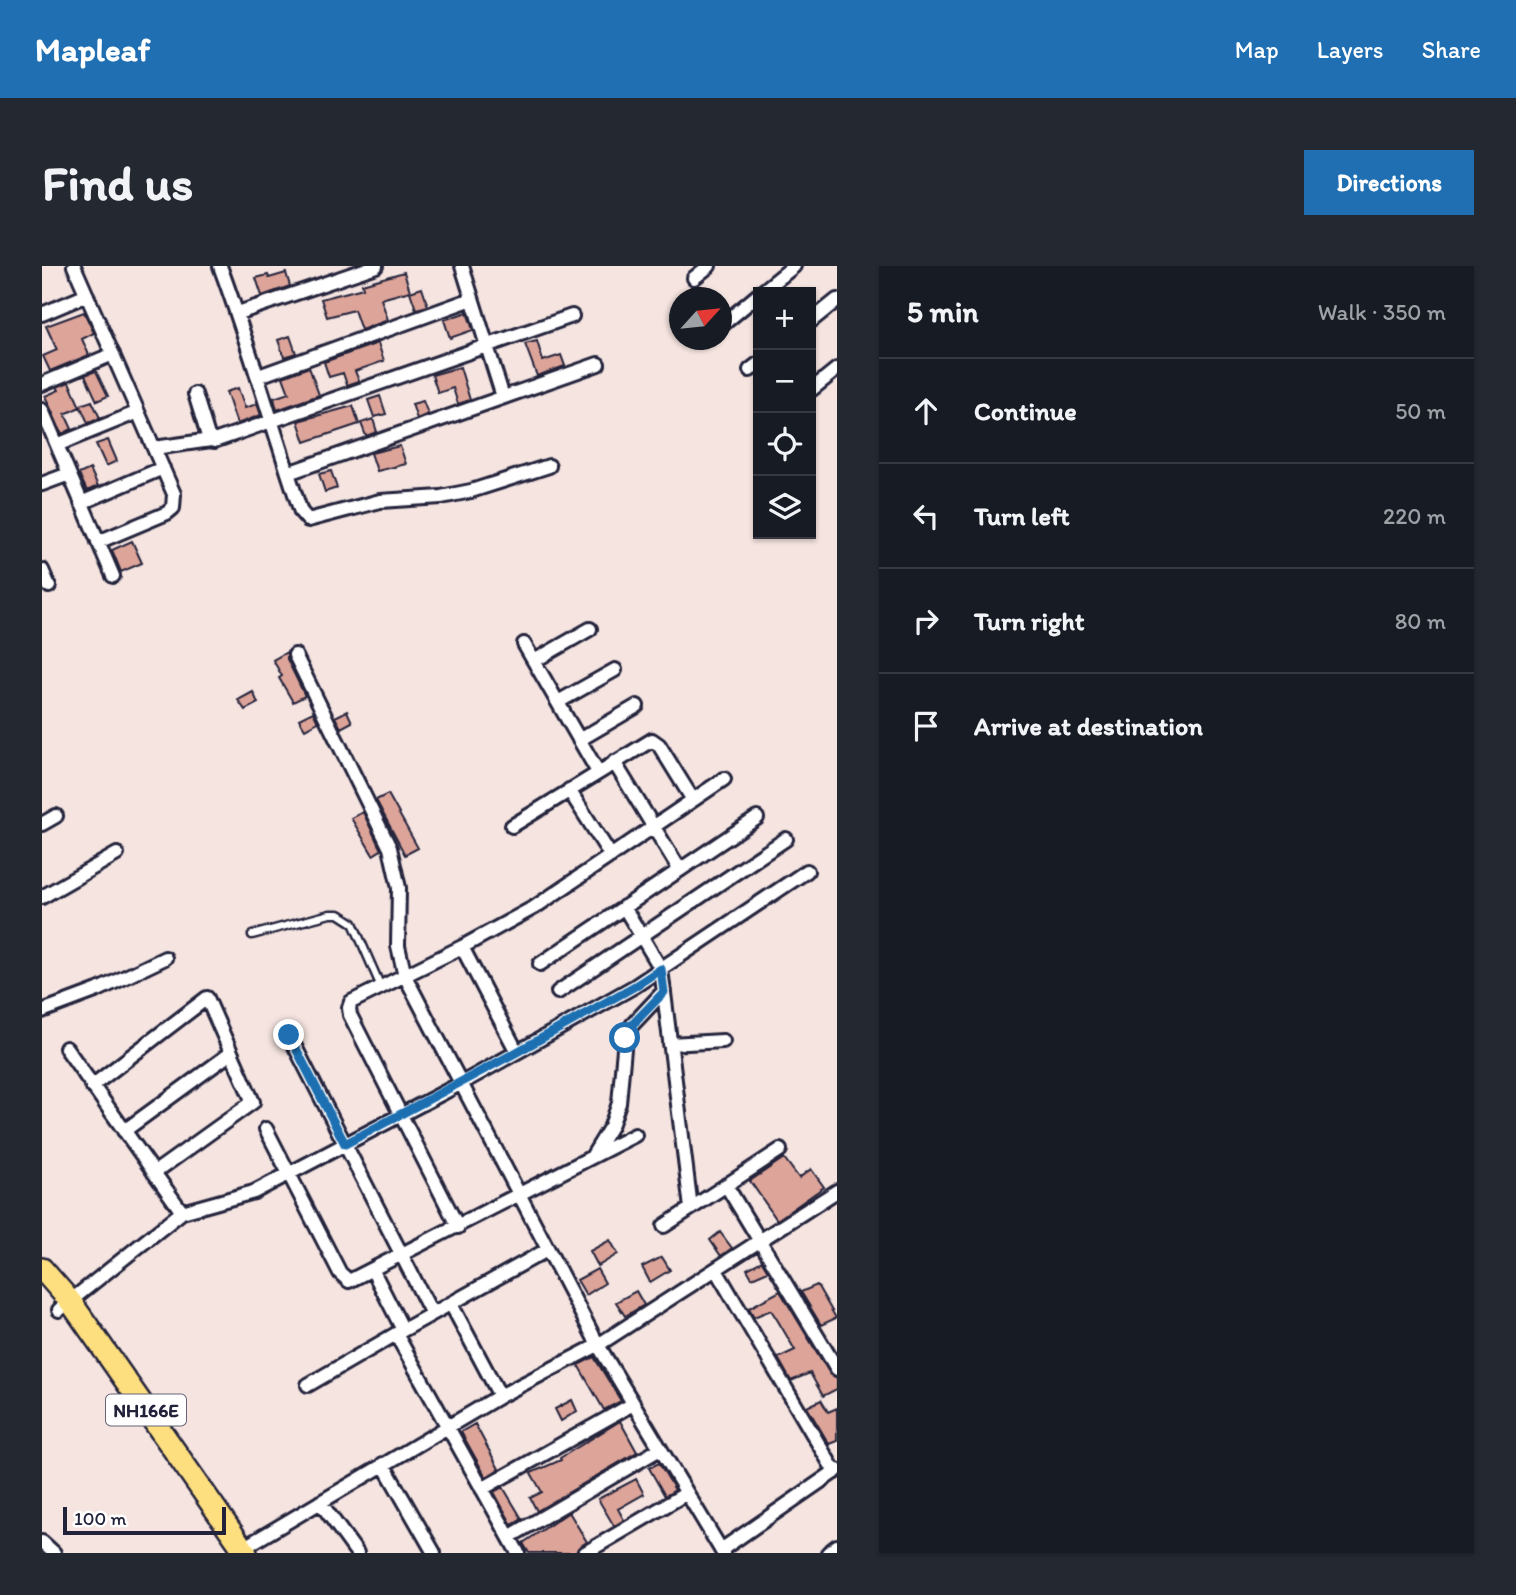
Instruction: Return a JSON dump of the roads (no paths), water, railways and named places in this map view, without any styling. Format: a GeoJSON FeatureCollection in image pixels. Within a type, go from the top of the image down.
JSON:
{"type":"FeatureCollection","features":[{"type":"Feature","properties":{"kind":"highway","name":"NH166E"},"geometry":{"type":"LineString","coordinates":[[42,1269],[64,1306],[239,1551]]}},
{"type":"Feature","properties":{"kind":"highway","name":"NH166E"},"geometry":{"type":"LineString","coordinates":[[42,1291],[64,1306]]}},
{"type":"Feature","properties":{"kind":"street"},"geometry":{"type":"LineString","coordinates":[[74,266],[174,494],[173,508],[167,513],[98,542]]}},
{"type":"Feature","properties":{"kind":"street"},"geometry":{"type":"LineString","coordinates":[[220,266],[259,376],[271,422],[301,512],[308,520],[380,501],[461,493],[549,466]]}},
{"type":"Feature","properties":{"kind":"street"},"geometry":{"type":"LineString","coordinates":[[238,313],[376,266]]}},
{"type":"Feature","properties":{"kind":"street"},"geometry":{"type":"LineString","coordinates":[[462,266],[503,397]]}},
{"type":"Feature","properties":{"kind":"street"},"geometry":{"type":"LineString","coordinates":[[694,278],[709,266]]}},
{"type":"Feature","properties":{"kind":"street"},"geometry":{"type":"LineString","coordinates":[[768,287],[794,266]]}},
{"type":"Feature","properties":{"kind":"street"},"geometry":{"type":"LineString","coordinates":[[42,314],[87,295]]}},
{"type":"Feature","properties":{"kind":"street"},"geometry":{"type":"LineString","coordinates":[[259,376],[472,299]]}},
{"type":"Feature","properties":{"kind":"street"},"geometry":{"type":"LineString","coordinates":[[732,317],[753,300]]}},
{"type":"Feature","properties":{"kind":"street"},"geometry":{"type":"LineString","coordinates":[[816,317],[837,300]]}},
{"type":"Feature","properties":{"kind":"street"},"geometry":{"type":"LineString","coordinates":[[154,448],[219,440],[572,316]]}},
{"type":"Feature","properties":{"kind":"street"},"geometry":{"type":"LineString","coordinates":[[42,384],[113,354]]}},
{"type":"Feature","properties":{"kind":"street"},"geometry":{"type":"LineString","coordinates":[[288,473],[598,364]]}},
{"type":"Feature","properties":{"kind":"street"},"geometry":{"type":"LineString","coordinates":[[816,386],[837,369]]}},
{"type":"Feature","properties":{"kind":"street"},"geometry":{"type":"LineString","coordinates":[[195,394],[211,440]]}},
{"type":"Feature","properties":{"kind":"street"},"geometry":{"type":"LineString","coordinates":[[42,410],[113,576]]}},
{"type":"Feature","properties":{"kind":"street"},"geometry":{"type":"LineString","coordinates":[[57,445],[138,412]]}},
{"type":"Feature","properties":{"kind":"street"},"geometry":{"type":"LineString","coordinates":[[81,503],[163,468]]}},
{"type":"Feature","properties":{"kind":"street"},"geometry":{"type":"LineString","coordinates":[[42,484],[69,474]]}},
{"type":"Feature","properties":{"kind":"street"},"geometry":{"type":"LineString","coordinates":[[42,570],[48,586]]}},
{"type":"Feature","properties":{"kind":"street"},"geometry":{"type":"LineString","coordinates":[[534,661],[590,629]]}},
{"type":"Feature","properties":{"kind":"street"},"geometry":{"type":"LineString","coordinates":[[524,644],[598,772]]}},
{"type":"Feature","properties":{"kind":"street"},"geometry":{"type":"LineString","coordinates":[[295,655],[390,848],[399,888],[398,946],[405,976],[598,1345],[722,1552],[836,1471],[716,1270]]}},
{"type":"Feature","properties":{"kind":"street"},"geometry":{"type":"LineString","coordinates":[[558,702],[615,670]]}},
{"type":"Feature","properties":{"kind":"street"},"geometry":{"type":"LineString","coordinates":[[579,740],[637,706]]}},
{"type":"Feature","properties":{"kind":"street"},"geometry":{"type":"LineString","coordinates":[[512,826],[647,741],[656,741],[693,800]]}},
{"type":"Feature","properties":{"kind":"street"},"geometry":{"type":"LineString","coordinates":[[614,762],[680,870]]}},
{"type":"Feature","properties":{"kind":"street"},"geometry":{"type":"LineString","coordinates":[[458,1227],[350,1015],[351,1002],[463,947],[535,907],[724,779]]}},
{"type":"Feature","properties":{"kind":"street"},"geometry":{"type":"LineString","coordinates":[[569,790],[611,856]]}},
{"type":"Feature","properties":{"kind":"street"},"geometry":{"type":"LineString","coordinates":[[42,824],[56,816]]}},
{"type":"Feature","properties":{"kind":"street"},"geometry":{"type":"LineString","coordinates":[[540,964],[757,818]]}},
{"type":"Feature","properties":{"kind":"street"},"geometry":{"type":"LineString","coordinates":[[558,992],[786,839]]}},
{"type":"Feature","properties":{"kind":"street"},"geometry":{"type":"LineString","coordinates":[[42,897],[117,854]]}},
{"type":"Feature","properties":{"kind":"street"},"geometry":{"type":"LineString","coordinates":[[64,1306],[182,1212],[254,1192],[460,1084],[635,986],[807,870]]}},
{"type":"Feature","properties":{"kind":"street"},"geometry":{"type":"LineString","coordinates":[[624,907],[661,969],[691,1208]]}},
{"type":"Feature","properties":{"kind":"street"},"geometry":{"type":"LineString","coordinates":[[463,947],[517,1052]]}},
{"type":"Feature","properties":{"kind":"street"},"geometry":{"type":"LineString","coordinates":[[42,1011],[97,990],[165,958]]}},
{"type":"Feature","properties":{"kind":"street"},"geometry":{"type":"LineString","coordinates":[[592,1158],[611,1126],[620,1103],[625,1038],[632,1025],[664,992]]}},
{"type":"Feature","properties":{"kind":"street"},"geometry":{"type":"LineString","coordinates":[[92,1086],[207,998],[253,1102],[155,1173]]}},
{"type":"Feature","properties":{"kind":"street"},"geometry":{"type":"LineString","coordinates":[[289,1035],[432,1314]]}},
{"type":"Feature","properties":{"kind":"street"},"geometry":{"type":"LineString","coordinates":[[670,1044],[723,1041]]}},
{"type":"Feature","properties":{"kind":"street"},"geometry":{"type":"LineString","coordinates":[[66,1048],[182,1212]]}},
{"type":"Feature","properties":{"kind":"street"},"geometry":{"type":"LineString","coordinates":[[124,1130],[231,1053]]}},
{"type":"Feature","properties":{"kind":"street"},"geometry":{"type":"LineString","coordinates":[[266,1129],[345,1279],[349,1281],[635,1135]]}},
{"type":"Feature","properties":{"kind":"street"},"geometry":{"type":"LineString","coordinates":[[664,1226],[780,1150]]}},
{"type":"Feature","properties":{"kind":"street"},"geometry":{"type":"LineString","coordinates":[[726,1185],[837,1369]]}},
{"type":"Feature","properties":{"kind":"street"},"geometry":{"type":"LineString","coordinates":[[239,1551],[447,1426],[598,1345],[837,1191]]}},
{"type":"Feature","properties":{"kind":"street"},"geometry":{"type":"LineString","coordinates":[[308,1385],[547,1250]]}},
{"type":"Feature","properties":{"kind":"street"},"geometry":{"type":"LineString","coordinates":[[373,1271],[447,1426],[518,1553]]}},
{"type":"Feature","properties":{"kind":"street"},"geometry":{"type":"LineString","coordinates":[[452,1304],[500,1396]]}},
{"type":"Feature","properties":{"kind":"street"},"geometry":{"type":"LineString","coordinates":[[482,1489],[633,1404]]}},
{"type":"Feature","properties":{"kind":"street"},"geometry":{"type":"LineString","coordinates":[[509,1537],[660,1449]]}},
{"type":"Feature","properties":{"kind":"street"},"geometry":{"type":"LineString","coordinates":[[383,1464],[434,1553]]}},
{"type":"Feature","properties":{"kind":"street"},"geometry":{"type":"LineString","coordinates":[[585,1553],[687,1493]]}},
{"type":"Feature","properties":{"kind":"street"},"geometry":{"type":"LineString","coordinates":[[320,1502],[357,1553]]}},
{"type":"Feature","properties":{"kind":"street"},"geometry":{"type":"LineString","coordinates":[[42,1542],[54,1553]]}},
{"type":"Feature","properties":{"kind":"street"},"geometry":{"type":"LineString","coordinates":[[828,1553],[837,1546]]}},
{"type":"Feature","properties":{"kind":"lane"},"geometry":{"type":"LineString","coordinates":[[252,935],[330,914],[339,914],[353,923],[381,987]]}}]}
